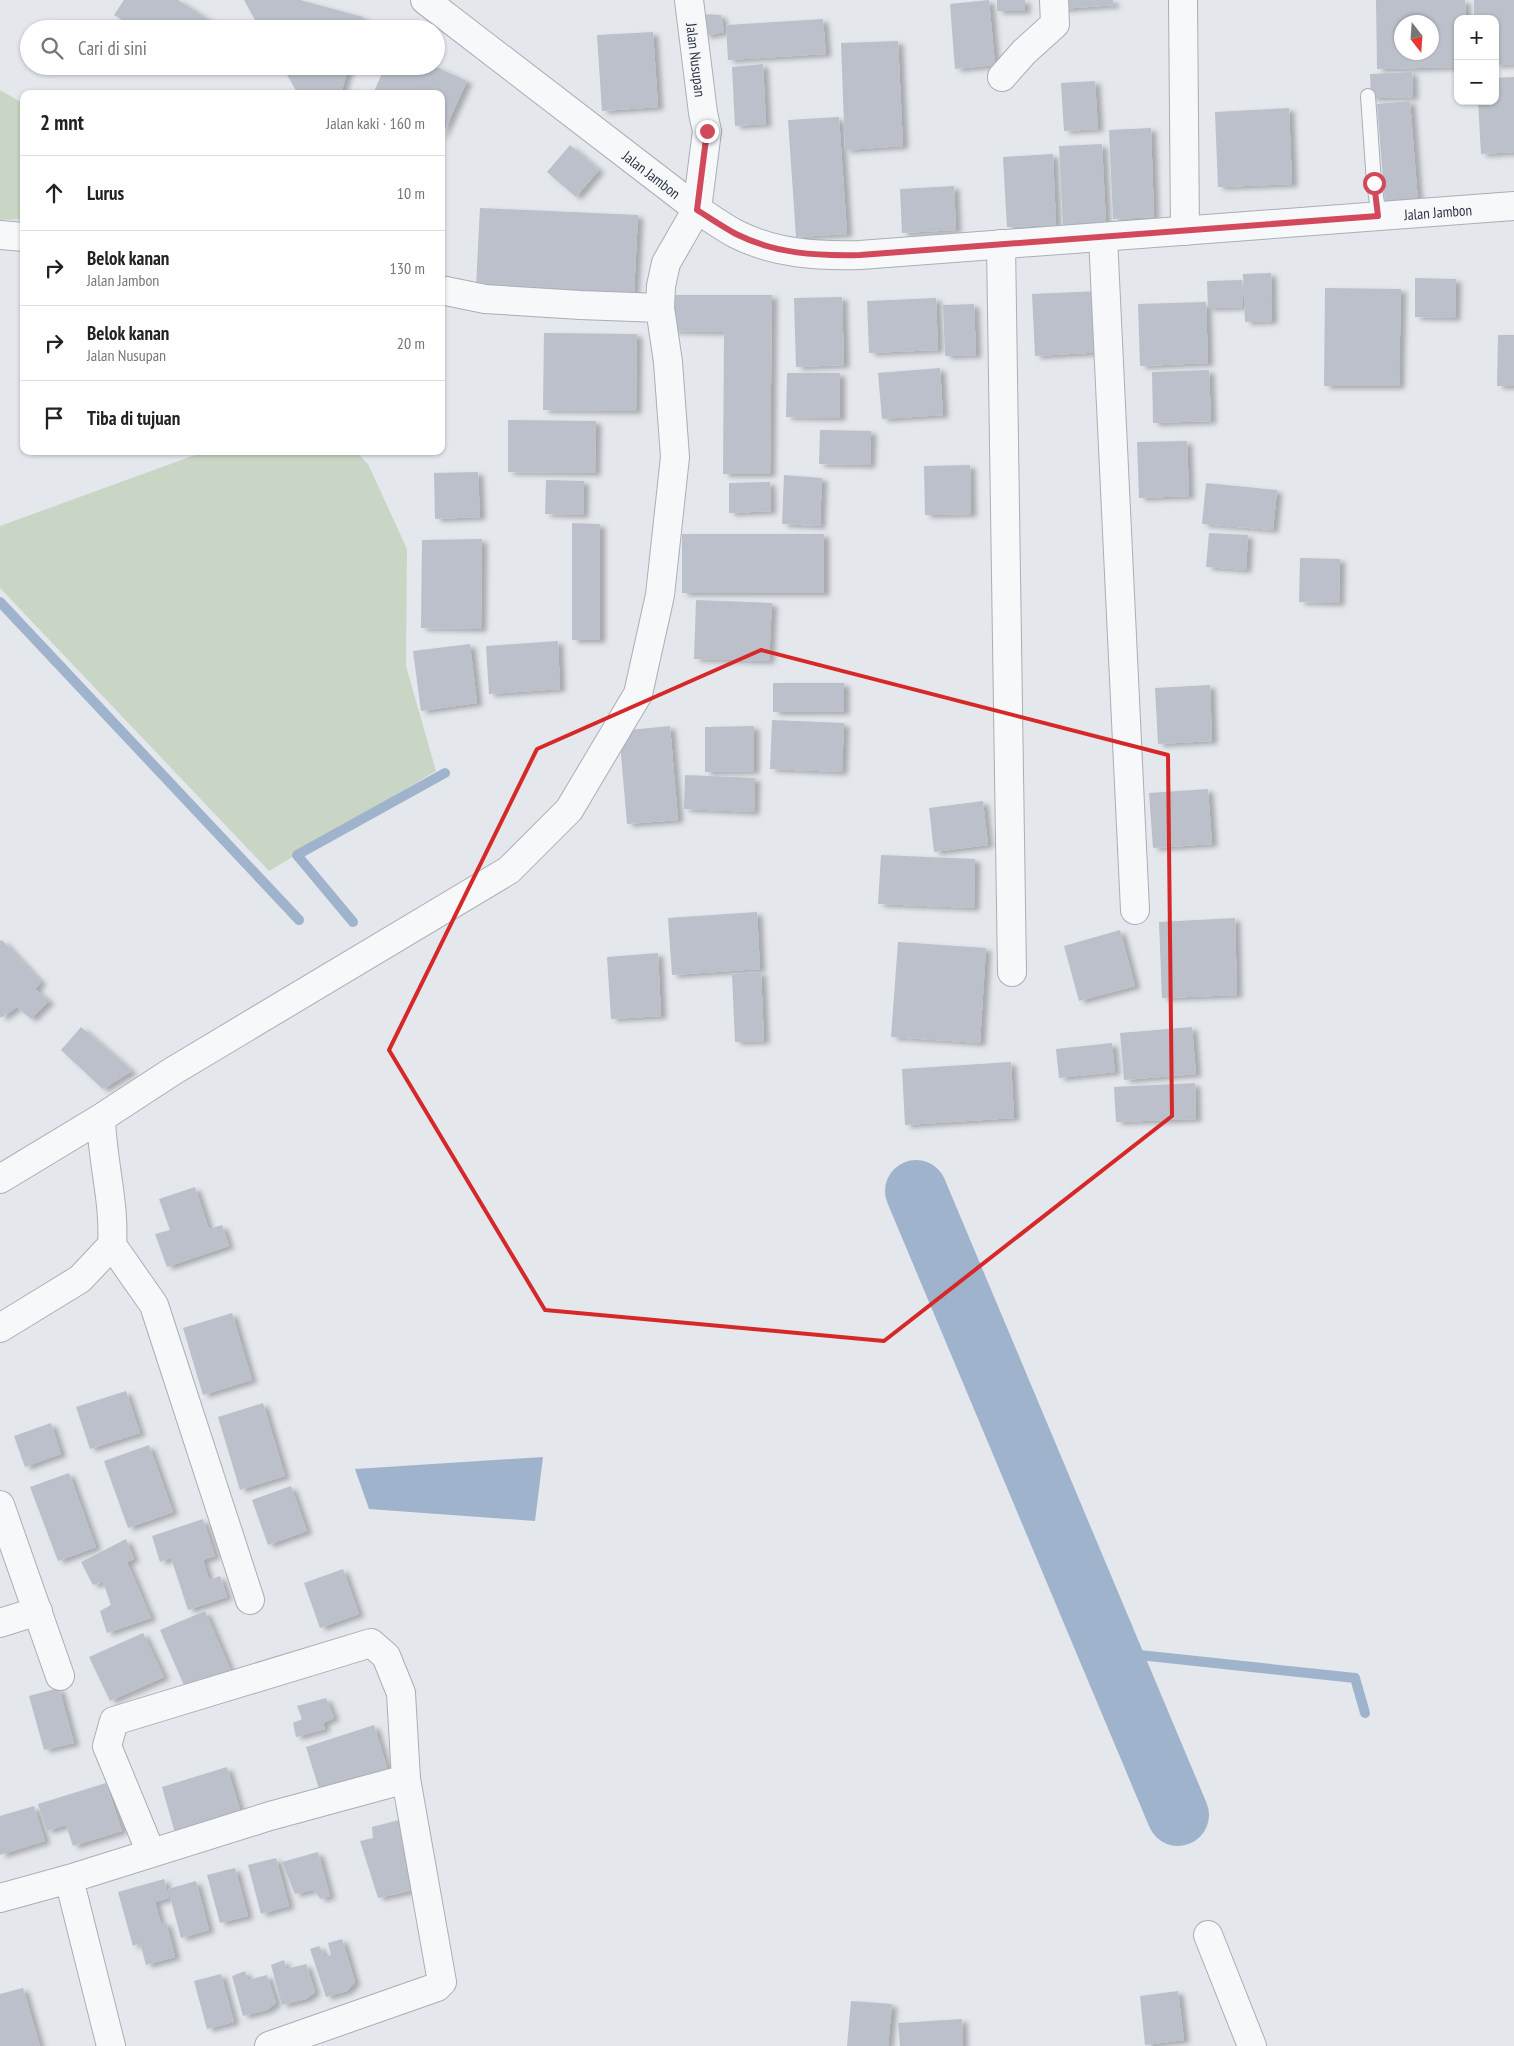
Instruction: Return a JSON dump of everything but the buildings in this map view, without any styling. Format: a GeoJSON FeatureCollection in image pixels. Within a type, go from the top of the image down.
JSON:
{"type":"FeatureCollection","features":[{"type":"Feature","properties":{"kind":"street","name":"Jalan Jambon"},"geometry":{"type":"LineString","coordinates":[[425,0],[697,210],[736,234],[776,250],[818,256],[860,255],[1514,206]]}},
{"type":"Feature","properties":{"kind":"street","name":"Jalan Nusupan"},"geometry":{"type":"LineString","coordinates":[[689,0],[703,113],[707,131],[697,210]]}},
{"type":"Feature","properties":{"kind":"street"},"geometry":{"type":"LineString","coordinates":[[1002,77],[1024,52],[1054,24],[1054,0]]}},
{"type":"Feature","properties":{"kind":"street"},"geometry":{"type":"LineString","coordinates":[[1183,0],[1185,231]]}},
{"type":"Feature","properties":{"kind":"street"},"geometry":{"type":"LineString","coordinates":[[0,1179],[101,1118],[173,1071],[509,870],[569,810],[638,694],[660,594],[674,457],[668,362],[660,308],[661,286],[666,263],[697,210]]}},
{"type":"Feature","properties":{"kind":"street"},"geometry":{"type":"LineString","coordinates":[[0,236],[20,237]]}},
{"type":"Feature","properties":{"kind":"street"},"geometry":{"type":"LineString","coordinates":[[1103,237],[1136,910]]}},
{"type":"Feature","properties":{"kind":"street"},"geometry":{"type":"LineString","coordinates":[[1001,244],[1012,972]]}},
{"type":"Feature","properties":{"kind":"street"},"geometry":{"type":"LineString","coordinates":[[445,291],[485,299],[580,306],[660,308]]}},
{"type":"Feature","properties":{"kind":"street"},"geometry":{"type":"LineString","coordinates":[[101,1118],[113,1220],[112,1245],[154,1305],[250,1600]]}},
{"type":"Feature","properties":{"kind":"street"},"geometry":{"type":"LineString","coordinates":[[0,1328],[80,1279],[112,1245]]}},
{"type":"Feature","properties":{"kind":"street"},"geometry":{"type":"LineString","coordinates":[[0,1505],[60,1676]]}},
{"type":"Feature","properties":{"kind":"street"},"geometry":{"type":"LineString","coordinates":[[0,1623],[38,1611]]}},
{"type":"Feature","properties":{"kind":"street"},"geometry":{"type":"LineString","coordinates":[[151,1853],[107,1746],[114,1721],[371,1643],[386,1656],[401,1693],[406,1778],[442,1982],[437,1987],[269,2046]]}},
{"type":"Feature","properties":{"kind":"street"},"geometry":{"type":"LineString","coordinates":[[0,1898],[69,1879],[270,1816],[406,1778]]}},
{"type":"Feature","properties":{"kind":"street"},"geometry":{"type":"LineString","coordinates":[[69,1879],[111,2046]]}},
{"type":"Feature","properties":{"kind":"street"},"geometry":{"type":"LineString","coordinates":[[1208,1935],[1252,2046]]}},
{"type":"Feature","properties":{"kind":"lane"},"geometry":{"type":"LineString","coordinates":[[1368,96],[1378,216]]}},
{"type":"Feature","properties":{"kind":"highlighted area"},"geometry":{"type":"Polygon","coordinates":[[[761,650],[1168,755],[1172,1116],[884,1341],[545,1310],[389,1050],[537,749],[761,650]]]}},
{"type":"Feature","properties":{"kind":"green space"},"geometry":{"type":"Polygon","coordinates":[[[0,90],[20,102],[20,219],[0,220],[0,90]]]}},
{"type":"Feature","properties":{"kind":"green space"},"geometry":{"type":"Polygon","coordinates":[[[195,455],[359,455],[368,464],[407,549],[406,666],[436,771],[269,871],[0,588],[0,526],[195,455]]]}},
{"type":"Feature","properties":{"kind":"water"},"geometry":{"type":"Polygon","coordinates":[[[543,1457],[535,1521],[369,1509],[355,1469],[543,1457]]]}},
{"type":"Feature","properties":{"kind":"waterway"},"geometry":{"type":"LineString","coordinates":[[0,602],[299,920]]}},
{"type":"Feature","properties":{"kind":"waterway"},"geometry":{"type":"LineString","coordinates":[[353,922],[297,855],[445,773]]}},
{"type":"Feature","properties":{"kind":"waterway"},"geometry":{"type":"LineString","coordinates":[[916,1191],[1178,1815]]}},
{"type":"Feature","properties":{"kind":"waterway"},"geometry":{"type":"LineString","coordinates":[[1130,1654],[1355,1678],[1365,1713]]}},
{"type":"Feature","properties":{"kind":"route"},"geometry":{"type":"LineString","coordinates":[[707,131],[697,210],[736,234],[776,250],[818,256],[860,255],[1378,216],[1374,183]]}}]}
